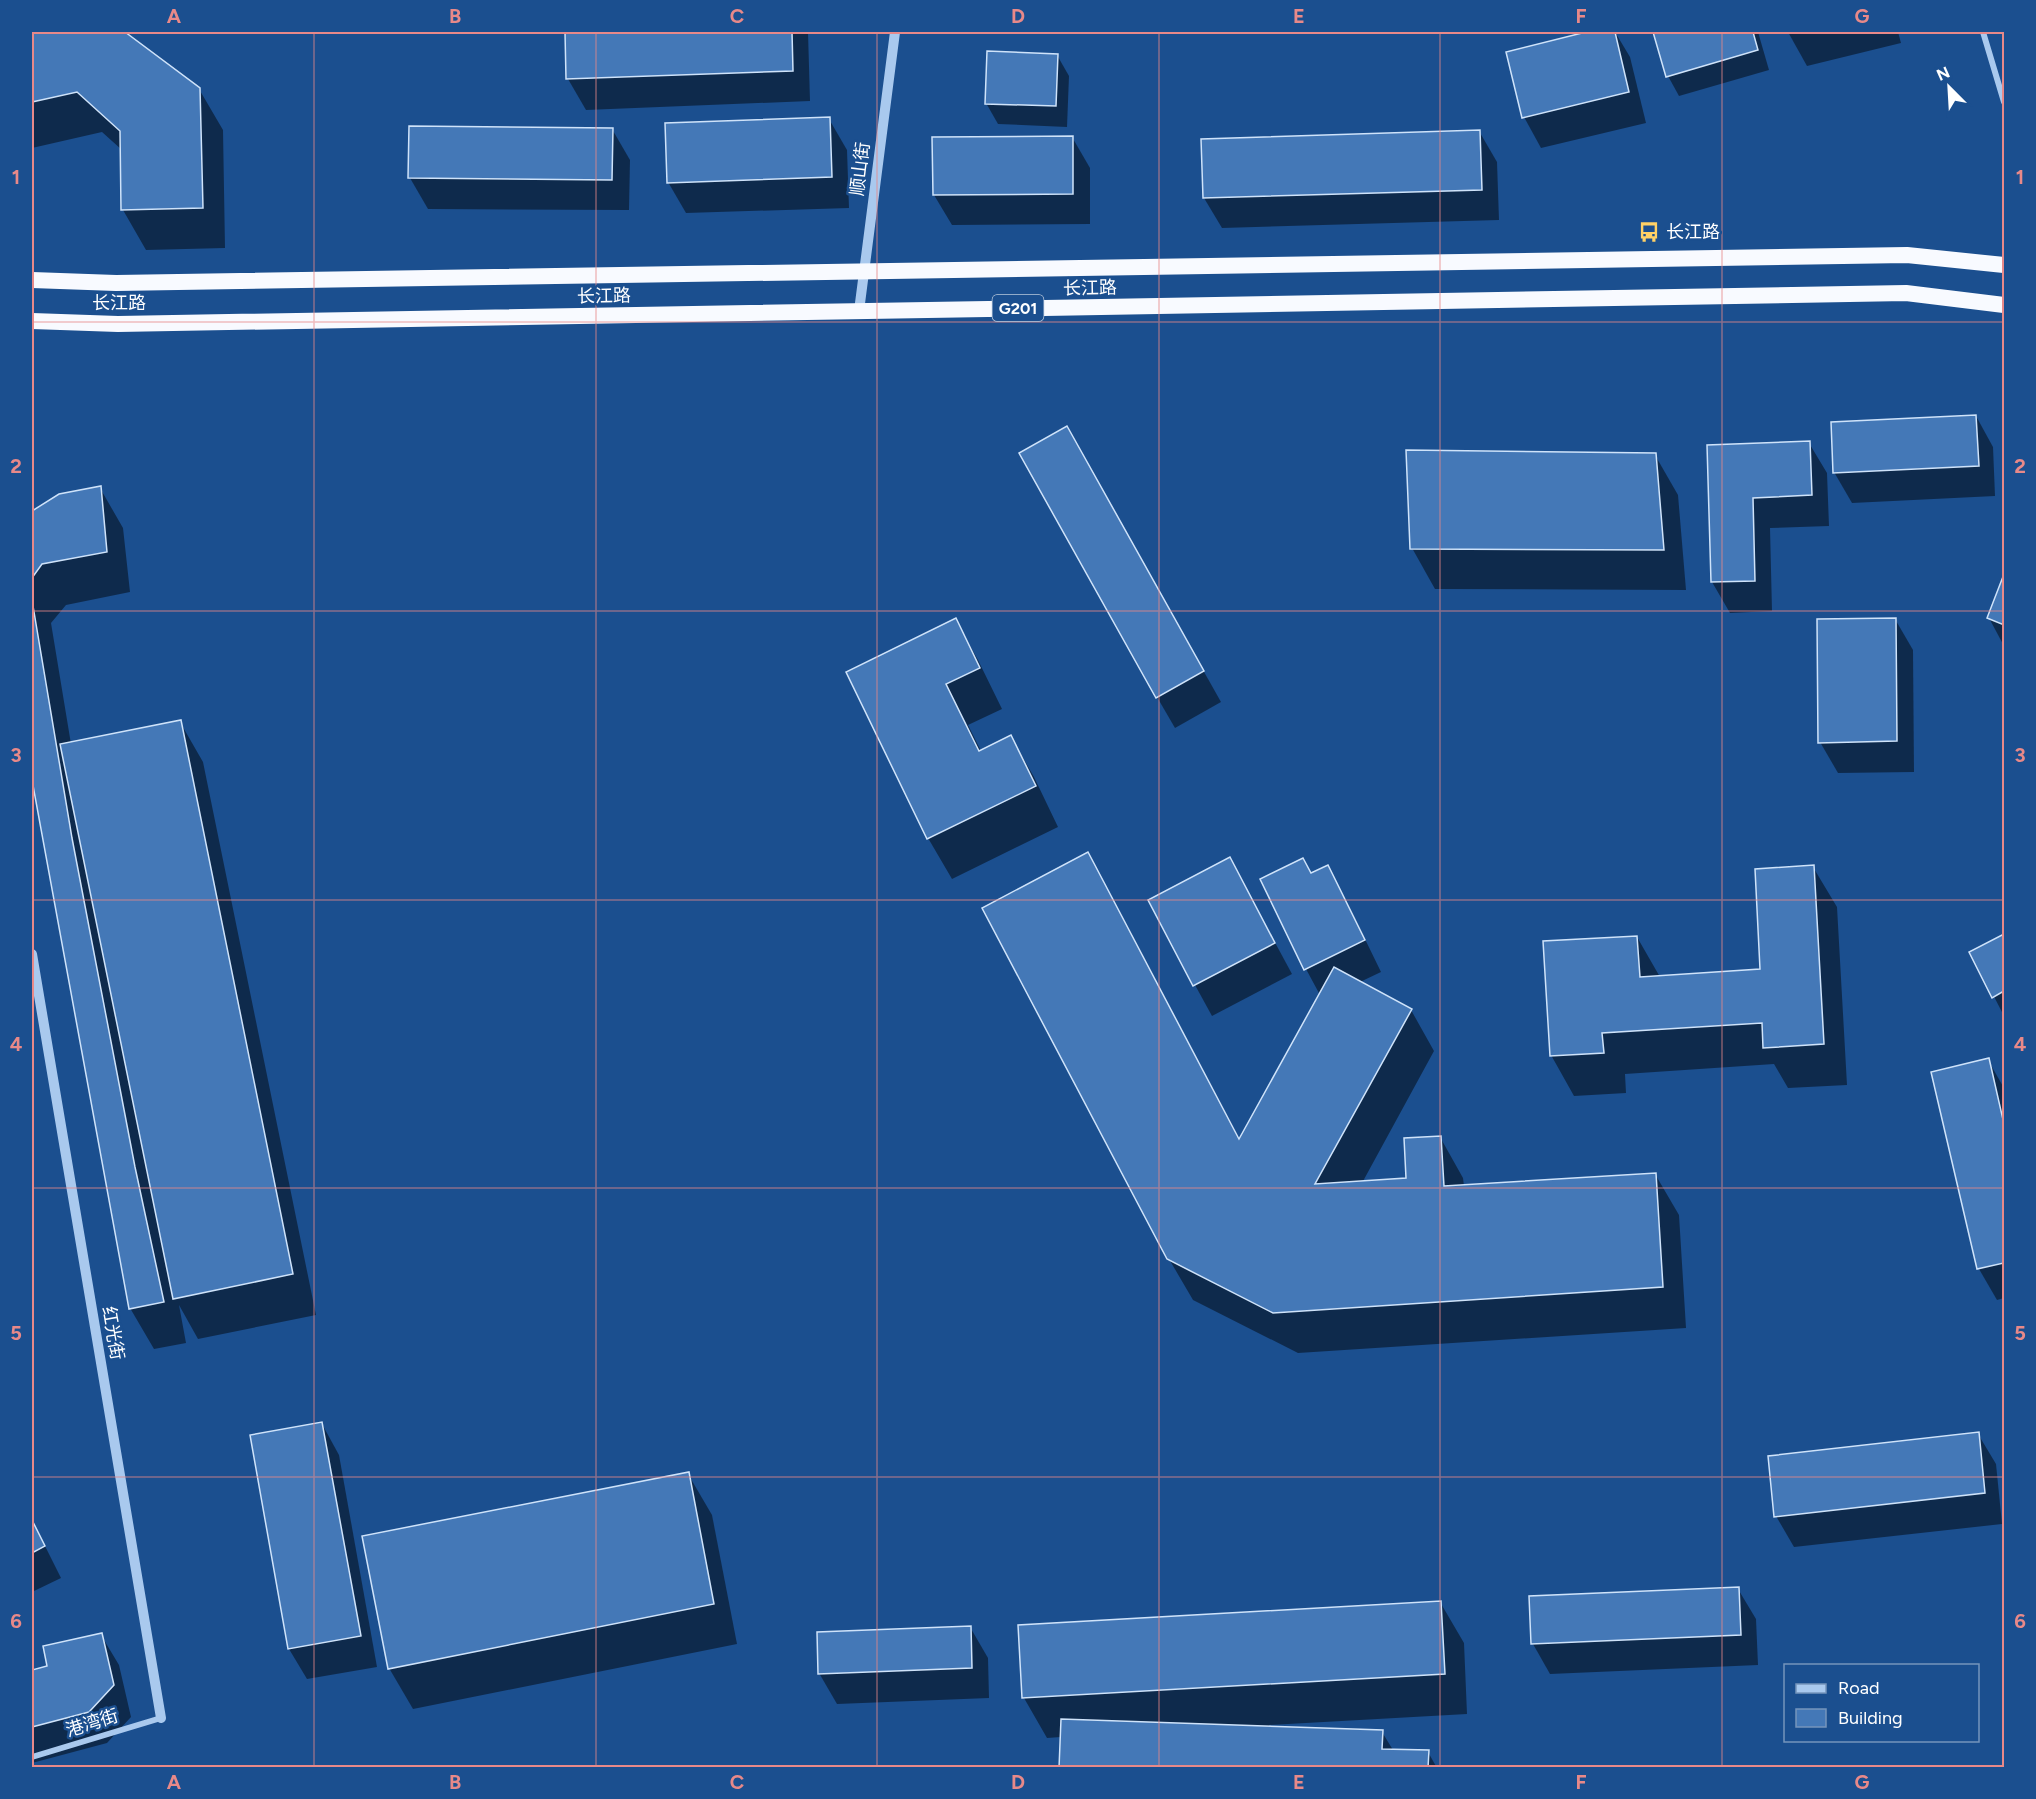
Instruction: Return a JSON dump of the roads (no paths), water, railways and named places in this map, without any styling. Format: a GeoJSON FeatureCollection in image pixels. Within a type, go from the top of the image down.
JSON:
{"type":"FeatureCollection","features":[{"type":"Feature","properties":{"kind":"highway","name":"长江路"},"geometry":{"type":"LineString","coordinates":[[32,280],[116,282],[1907,255],[2004,266]]}},
{"type":"Feature","properties":{"kind":"highway","name":"长江路"},"geometry":{"type":"LineString","coordinates":[[32,321],[118,324],[1906,293],[2004,305]]}},
{"type":"Feature","properties":{"kind":"street","name":"顺山街"},"geometry":{"type":"LineString","coordinates":[[859,311],[895,32]]}},
{"type":"Feature","properties":{"kind":"street"},"geometry":{"type":"LineString","coordinates":[[1983,32],[2004,102]]}},
{"type":"Feature","properties":{"kind":"street","name":"红光街"},"geometry":{"type":"LineString","coordinates":[[32,954],[161,1718]]}},
{"type":"Feature","properties":{"kind":"street","name":"港湾街"},"geometry":{"type":"LineString","coordinates":[[32,1757],[161,1718]]}},
{"type":"Feature","properties":{"kind":"place","name":"长江路"},"geometry":{"type":"Point","coordinates":[1649,232]}}]}
